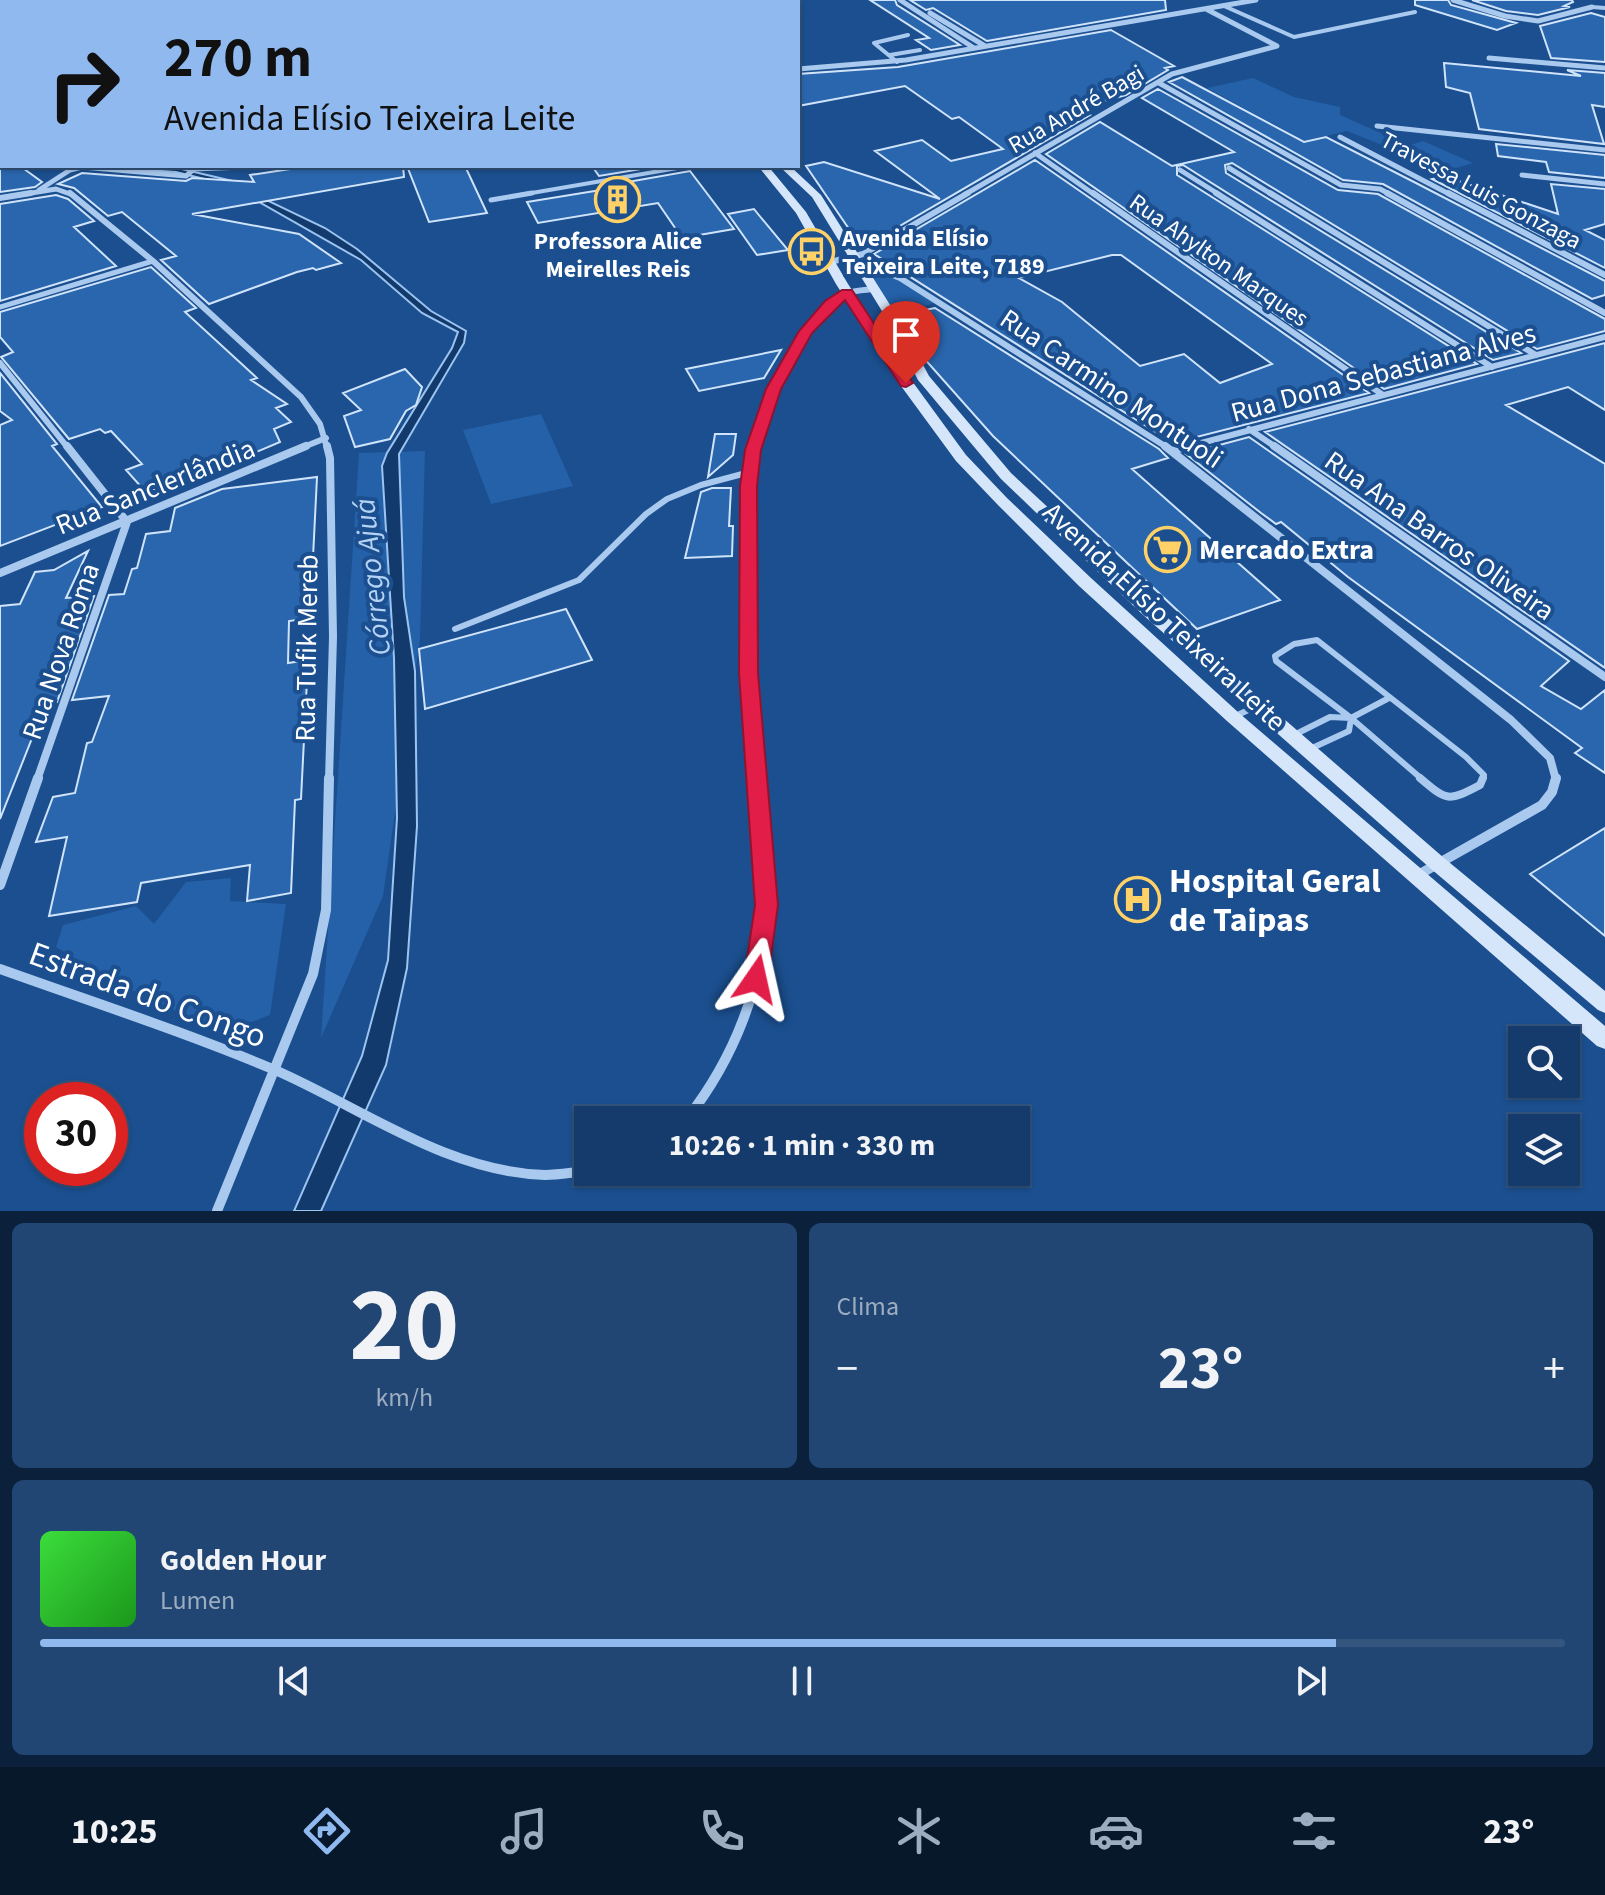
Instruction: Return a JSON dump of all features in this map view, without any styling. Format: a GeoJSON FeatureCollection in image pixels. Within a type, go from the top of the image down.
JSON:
{"type":"FeatureCollection","features":[{"type":"Feature","properties":{"kind":"main road","name":"Avenida Elísio Teixeira Leite"},"geometry":{"type":"LineString","coordinates":[[765,168],[801,212],[847,293],[906,383],[961,458],[1002,501],[1085,582],[1233,717],[1605,1039]]}},
{"type":"Feature","properties":{"kind":"main road","name":"Avenida Elísio Teixeira Leite"},"geometry":{"type":"LineString","coordinates":[[786,168],[816,195],[923,377],[1006,476],[1148,610],[1437,863],[1605,1004]]}},
{"type":"Feature","properties":{"kind":"street"},"geometry":{"type":"LineString","coordinates":[[900,0],[975,48]]}},
{"type":"Feature","properties":{"kind":"street"},"geometry":{"type":"LineString","coordinates":[[909,0],[985,46]]}},
{"type":"Feature","properties":{"kind":"street"},"geometry":{"type":"LineString","coordinates":[[800,69],[897,62],[1256,0]]}},
{"type":"Feature","properties":{"kind":"street"},"geometry":{"type":"LineString","coordinates":[[1453,0],[1505,16],[1538,21],[1592,7]]}},
{"type":"Feature","properties":{"kind":"street"},"geometry":{"type":"LineString","coordinates":[[1471,5],[1486,0]]}},
{"type":"Feature","properties":{"kind":"street","name":"Rua André Bagi"},"geometry":{"type":"LineString","coordinates":[[830,262],[854,259],[1179,71],[1277,46],[1206,9]]}},
{"type":"Feature","properties":{"kind":"street"},"geometry":{"type":"LineString","coordinates":[[1489,58],[1605,68]]}},
{"type":"Feature","properties":{"kind":"street"},"geometry":{"type":"LineString","coordinates":[[1159,83],[1341,185],[1380,189],[1605,313]]}},
{"type":"Feature","properties":{"kind":"street"},"geometry":{"type":"LineString","coordinates":[[1377,126],[1605,150]]}},
{"type":"Feature","properties":{"kind":"street","name":"Travessa Luis Gonzaga"},"geometry":{"type":"LineString","coordinates":[[1340,137],[1605,275]]}},
{"type":"Feature","properties":{"kind":"street","name":"Rua Ahylton Marques"},"geometry":{"type":"LineString","coordinates":[[1035,153],[1383,395]]}},
{"type":"Feature","properties":{"kind":"street"},"geometry":{"type":"LineString","coordinates":[[0,198],[36,192],[78,168]]}},
{"type":"Feature","properties":{"kind":"street"},"geometry":{"type":"LineString","coordinates":[[93,168],[186,176],[194,169],[250,168]]}},
{"type":"Feature","properties":{"kind":"street"},"geometry":{"type":"LineString","coordinates":[[1229,168],[1536,355]]}},
{"type":"Feature","properties":{"kind":"street"},"geometry":{"type":"LineString","coordinates":[[1180,170],[1492,367]]}},
{"type":"Feature","properties":{"kind":"street"},"geometry":{"type":"LineString","coordinates":[[1522,175],[1605,184]]}},
{"type":"Feature","properties":{"kind":"street","name":"Rua Tufik Mereb"},"geometry":{"type":"LineString","coordinates":[[36,192],[68,191],[153,261],[301,397],[326,438],[330,458],[333,637],[326,910],[313,974],[217,1211]]}},
{"type":"Feature","properties":{"kind":"street","name":"Rua Carmino Montuoli"},"geometry":{"type":"LineString","coordinates":[[854,259],[900,278],[1172,451],[1511,720],[1548,755],[1557,774],[1556,787],[1542,805],[1418,875]]}},
{"type":"Feature","properties":{"kind":"street"},"geometry":{"type":"LineString","coordinates":[[697,1106],[720,1075],[741,1031],[763,944],[766,905],[748,673],[750,472],[753,450],[773,389],[806,331],[830,304],[847,293],[873,289]]}},
{"type":"Feature","properties":{"kind":"street","name":"Rua Dona Sebastiana Alves"},"geometry":{"type":"LineString","coordinates":[[1172,451],[1605,337]]}},
{"type":"Feature","properties":{"kind":"street"},"geometry":{"type":"LineString","coordinates":[[0,363],[127,522]]}},
{"type":"Feature","properties":{"kind":"street","name":"Rua Ana Barros Oliveira"},"geometry":{"type":"LineString","coordinates":[[1249,429],[1605,677]]}},
{"type":"Feature","properties":{"kind":"street","name":"Rua Sanclerlândia"},"geometry":{"type":"LineString","coordinates":[[0,573],[326,438]]}},
{"type":"Feature","properties":{"kind":"street","name":"Rua Nova Roma"},"geometry":{"type":"LineString","coordinates":[[0,885],[127,522]]}},
{"type":"Feature","properties":{"kind":"street","name":"Estrada do Congo"},"geometry":{"type":"LineString","coordinates":[[0,969],[276,1071],[465,1159],[533,1174],[574,1172]]}},
{"type":"Feature","properties":{"kind":"lane"},"geometry":{"type":"LineString","coordinates":[[1224,6],[1294,37],[1415,12]]}},
{"type":"Feature","properties":{"kind":"lane"},"geometry":{"type":"LineString","coordinates":[[1592,7],[1605,8]]}},
{"type":"Feature","properties":{"kind":"lane"},"geometry":{"type":"LineString","coordinates":[[897,62],[874,43],[908,35]]}},
{"type":"Feature","properties":{"kind":"lane"},"geometry":{"type":"LineString","coordinates":[[890,55],[920,50]]}},
{"type":"Feature","properties":{"kind":"lane"},"geometry":{"type":"LineString","coordinates":[[491,200],[677,168]]}},
{"type":"Feature","properties":{"kind":"lane"},"geometry":{"type":"LineString","coordinates":[[0,307],[153,261]]}},
{"type":"Feature","properties":{"kind":"lane"},"geometry":{"type":"LineString","coordinates":[[906,383],[923,377]]}},
{"type":"Feature","properties":{"kind":"lane"},"geometry":{"type":"LineString","coordinates":[[455,629],[579,580],[596,569],[654,508],[685,489],[750,472]]}},
{"type":"Feature","properties":{"kind":"lane"},"geometry":{"type":"LineString","coordinates":[[1317,640],[1389,698],[1478,767],[1484,775],[1480,785],[1455,798],[1443,797],[1351,718],[1276,661],[1275,656],[1283,647],[1300,641],[1317,640]]}},
{"type":"Feature","properties":{"kind":"lane"},"geometry":{"type":"LineString","coordinates":[[1293,735],[1330,717],[1351,718],[1389,698]]}},
{"type":"Feature","properties":{"kind":"lane"},"geometry":{"type":"LineString","coordinates":[[1233,717],[1258,705]]}},
{"type":"Feature","properties":{"kind":"lane"},"geometry":{"type":"LineString","coordinates":[[1309,750],[1349,731],[1351,718]]}},
{"type":"Feature","properties":{"kind":"shaded area"},"geometry":{"type":"Polygon","coordinates":[[[1253,78],[1294,97],[1340,107],[1340,115],[1403,143],[1387,147],[1347,131],[1305,141],[1207,88],[1253,78]]]}},
{"type":"Feature","properties":{"kind":"shaded area"},"geometry":{"type":"Polygon","coordinates":[[[1423,141],[1473,163],[1449,170],[1401,148],[1423,141]]]}},
{"type":"Feature","properties":{"kind":"shaded area"},"geometry":{"type":"Polygon","coordinates":[[[119,168],[177,168],[241,183],[260,197],[325,228],[357,249],[431,311],[466,331],[464,343],[399,454],[404,597],[415,671],[417,826],[407,968],[386,1065],[321,1211],[294,1211],[362,1056],[388,960],[397,818],[394,658],[382,466],[452,348],[458,332],[422,313],[361,260],[229,185],[176,172],[119,168]]]}},
{"type":"Feature","properties":{"kind":"shaded area"},"geometry":{"type":"Polygon","coordinates":[[[856,255],[900,278],[938,301],[891,320],[856,255]]]}},
{"type":"Feature","properties":{"kind":"shaded area"},"geometry":{"type":"Polygon","coordinates":[[[541,414],[573,486],[491,504],[463,430],[541,414]]]}},
{"type":"Feature","properties":{"kind":"shaded area"},"geometry":{"type":"Polygon","coordinates":[[[425,451],[420,640],[383,896],[321,1038],[359,453],[425,451]]]}},
{"type":"Feature","properties":{"kind":"shaded area"},"geometry":{"type":"Polygon","coordinates":[[[231,878],[230,901],[286,904],[270,1015],[223,1033],[123,986],[56,947],[63,925],[136,906],[154,924],[186,882],[231,878]]]}},
{"type":"Feature","properties":{"kind":"building"},"geometry":{"type":"Polygon","coordinates":[[[870,0],[895,0],[897,5],[960,45],[931,50],[916,40],[929,38],[870,0]]]}},
{"type":"Feature","properties":{"kind":"building"},"geometry":{"type":"Polygon","coordinates":[[[910,0],[1165,0],[1166,10],[987,41],[933,8],[926,10],[910,0]]]}},
{"type":"Feature","properties":{"kind":"building"},"geometry":{"type":"Polygon","coordinates":[[[1415,0],[1448,0],[1451,5],[1516,23],[1497,30],[1415,5],[1415,0]]]}},
{"type":"Feature","properties":{"kind":"building"},"geometry":{"type":"Polygon","coordinates":[[[1472,0],[1573,2],[1564,6],[1570,7],[1538,15],[1506,11],[1472,0]]]}},
{"type":"Feature","properties":{"kind":"building"},"geometry":{"type":"Polygon","coordinates":[[[1591,13],[1605,17],[1605,62],[1551,58],[1540,26],[1591,13]]]}},
{"type":"Feature","properties":{"kind":"building"},"geometry":{"type":"Polygon","coordinates":[[[1111,30],[1174,66],[1165,68],[1168,70],[1126,95],[1078,108],[1090,115],[862,248],[806,166],[824,162],[940,199],[875,151],[922,140],[951,161],[1003,149],[959,117],[952,119],[905,86],[800,106],[800,74],[898,67],[1111,30]]]}},
{"type":"Feature","properties":{"kind":"building"},"geometry":{"type":"Polygon","coordinates":[[[1444,63],[1581,76],[1567,70],[1605,73],[1605,107],[1592,105],[1604,144],[1479,129],[1470,93],[1446,87],[1444,63]]]}},
{"type":"Feature","properties":{"kind":"building"},"geometry":{"type":"Polygon","coordinates":[[[1182,77],[1304,142],[1326,137],[1416,183],[1605,281],[1605,295],[1592,299],[1383,184],[1343,180],[1169,82],[1182,77]]]}},
{"type":"Feature","properties":{"kind":"building"},"geometry":{"type":"Polygon","coordinates":[[[1158,89],[1338,190],[1378,194],[1605,319],[1605,331],[1537,349],[1232,163],[1225,165],[1226,173],[1521,353],[1493,360],[1183,165],[1177,166],[1177,175],[1477,364],[1384,389],[1046,154],[1100,122],[1172,166],[1234,152],[1142,98],[1158,89]]]}},
{"type":"Feature","properties":{"kind":"building"},"geometry":{"type":"Polygon","coordinates":[[[1496,144],[1605,155],[1605,178],[1549,172],[1546,162],[1498,156],[1496,144]]]}},
{"type":"Feature","properties":{"kind":"building"},"geometry":{"type":"Polygon","coordinates":[[[1035,160],[1369,393],[1173,443],[874,254],[1035,160]],[[1121,255],[1019,278],[1062,302],[1140,366],[1184,354],[1220,383],[1272,364],[1121,255]]]}},
{"type":"Feature","properties":{"kind":"building"},"geometry":{"type":"Polygon","coordinates":[[[0,168],[23,168],[42,182],[35,187],[0,192],[0,168]]]}},
{"type":"Feature","properties":{"kind":"building"},"geometry":{"type":"Polygon","coordinates":[[[297,168],[403,168],[404,177],[192,214],[299,234],[341,263],[297,272],[209,304],[161,260],[176,256],[122,212],[108,216],[74,188],[58,184],[82,173],[186,181],[192,178],[254,182],[250,175],[297,168]]]}},
{"type":"Feature","properties":{"kind":"building"},"geometry":{"type":"Polygon","coordinates":[[[408,168],[466,168],[487,213],[429,222],[408,168]]]}},
{"type":"Feature","properties":{"kind":"building"},"geometry":{"type":"Polygon","coordinates":[[[593,168],[647,168],[599,176],[593,168]]]}},
{"type":"Feature","properties":{"kind":"building","name":"Professora Alice Meirelles Reis"},"geometry":{"type":"Polygon","coordinates":[[[690,171],[734,229],[682,238],[658,203],[538,223],[527,202],[607,189],[605,186],[690,171]]]}},
{"type":"Feature","properties":{"kind":"building"},"geometry":{"type":"Polygon","coordinates":[[[1444,176],[1558,214],[1551,184],[1605,189],[1605,224],[1585,230],[1605,240],[1605,268],[1432,179],[1444,176]]]}},
{"type":"Feature","properties":{"kind":"building"},"geometry":{"type":"Polygon","coordinates":[[[56,195],[68,199],[94,221],[74,227],[116,266],[0,301],[0,204],[56,195]]]}},
{"type":"Feature","properties":{"kind":"building"},"geometry":{"type":"Polygon","coordinates":[[[754,209],[788,250],[757,255],[728,214],[754,209]]]}},
{"type":"Feature","properties":{"kind":"building"},"geometry":{"type":"Polygon","coordinates":[[[151,267],[196,308],[185,312],[257,378],[251,380],[287,404],[276,408],[291,422],[274,429],[280,442],[169,489],[143,489],[126,470],[142,464],[111,431],[105,433],[100,429],[69,439],[1,357],[13,352],[0,337],[0,312],[151,267]]]}},
{"type":"Feature","properties":{"kind":"building"},"geometry":{"type":"Polygon","coordinates":[[[935,308],[1159,449],[1168,458],[1132,469],[1280,600],[1197,629],[993,436],[921,355],[919,351],[925,349],[918,339],[919,326],[933,325],[920,311],[935,308]]]}},
{"type":"Feature","properties":{"kind":"building"},"geometry":{"type":"Polygon","coordinates":[[[1605,343],[1605,410],[1568,387],[1506,405],[1605,464],[1605,668],[1265,432],[1605,343]]]}},
{"type":"Feature","properties":{"kind":"building"},"geometry":{"type":"Polygon","coordinates":[[[781,350],[764,378],[699,391],[686,369],[781,350]]]}},
{"type":"Feature","properties":{"kind":"building"},"geometry":{"type":"Polygon","coordinates":[[[405,369],[422,387],[416,405],[406,411],[390,439],[355,447],[344,416],[361,410],[343,393],[405,369]]]}},
{"type":"Feature","properties":{"kind":"building"},"geometry":{"type":"Polygon","coordinates":[[[0,373],[57,444],[52,446],[102,507],[0,546],[0,425],[12,420],[0,411],[0,373]]]}},
{"type":"Feature","properties":{"kind":"building"},"geometry":{"type":"Polygon","coordinates":[[[715,434],[736,434],[733,455],[708,477],[715,434]]]}},
{"type":"Feature","properties":{"kind":"building"},"geometry":{"type":"Polygon","coordinates":[[[1249,437],[1569,661],[1541,686],[1581,709],[1605,690],[1605,773],[1575,753],[1582,748],[1348,577],[1281,522],[1276,524],[1261,513],[1186,454],[1249,437]]]}},
{"type":"Feature","properties":{"kind":"building"},"geometry":{"type":"Polygon","coordinates":[[[317,477],[310,618],[289,621],[288,663],[308,660],[301,799],[295,800],[291,893],[247,901],[250,865],[141,883],[137,902],[49,916],[67,837],[36,842],[53,797],[75,793],[87,743],[92,742],[109,696],[72,700],[109,595],[124,594],[132,569],[137,568],[146,534],[170,531],[175,508],[222,489],[317,477]]]}},
{"type":"Feature","properties":{"kind":"building"},"geometry":{"type":"Polygon","coordinates":[[[712,488],[731,488],[729,526],[733,526],[732,556],[685,558],[701,492],[712,488]]]}},
{"type":"Feature","properties":{"kind":"building"},"geometry":{"type":"Polygon","coordinates":[[[88,551],[66,598],[94,596],[57,702],[46,703],[0,819],[0,606],[20,604],[35,572],[54,570],[88,551]]]}},
{"type":"Feature","properties":{"kind":"building"},"geometry":{"type":"Polygon","coordinates":[[[566,609],[592,660],[425,709],[419,649],[566,609]]]}},
{"type":"Feature","properties":{"kind":"building"},"geometry":{"type":"Polygon","coordinates":[[[1605,828],[1605,936],[1530,874],[1605,828]]]}},
{"type":"Feature","properties":{"kind":"place","name":"Professora Alice Meirelles Reis"},"geometry":{"type":"Point","coordinates":[618,199]}},
{"type":"Feature","properties":{"kind":"place","name":"Avenida Elísio Teixeira Leite, 7189"},"geometry":{"type":"Point","coordinates":[811,252]}},
{"type":"Feature","properties":{"kind":"place","name":"Mercado Extra"},"geometry":{"type":"Point","coordinates":[1168,549]}},
{"type":"Feature","properties":{"kind":"place","name":"Hospital Geral de Taipas"},"geometry":{"type":"Point","coordinates":[1138,900]}},
{"type":"Feature","properties":{"kind":"route"},"geometry":{"type":"LineString","coordinates":[[756,979],[766,905],[748,673],[749,486],[753,450],[773,389],[806,331],[830,304],[847,293],[906,383]]}},
{"type":"Feature","properties":{"kind":"water label","name":"Córrego Ajuá"},"geometry":{"type":"Point","coordinates":[372,577]}}]}
